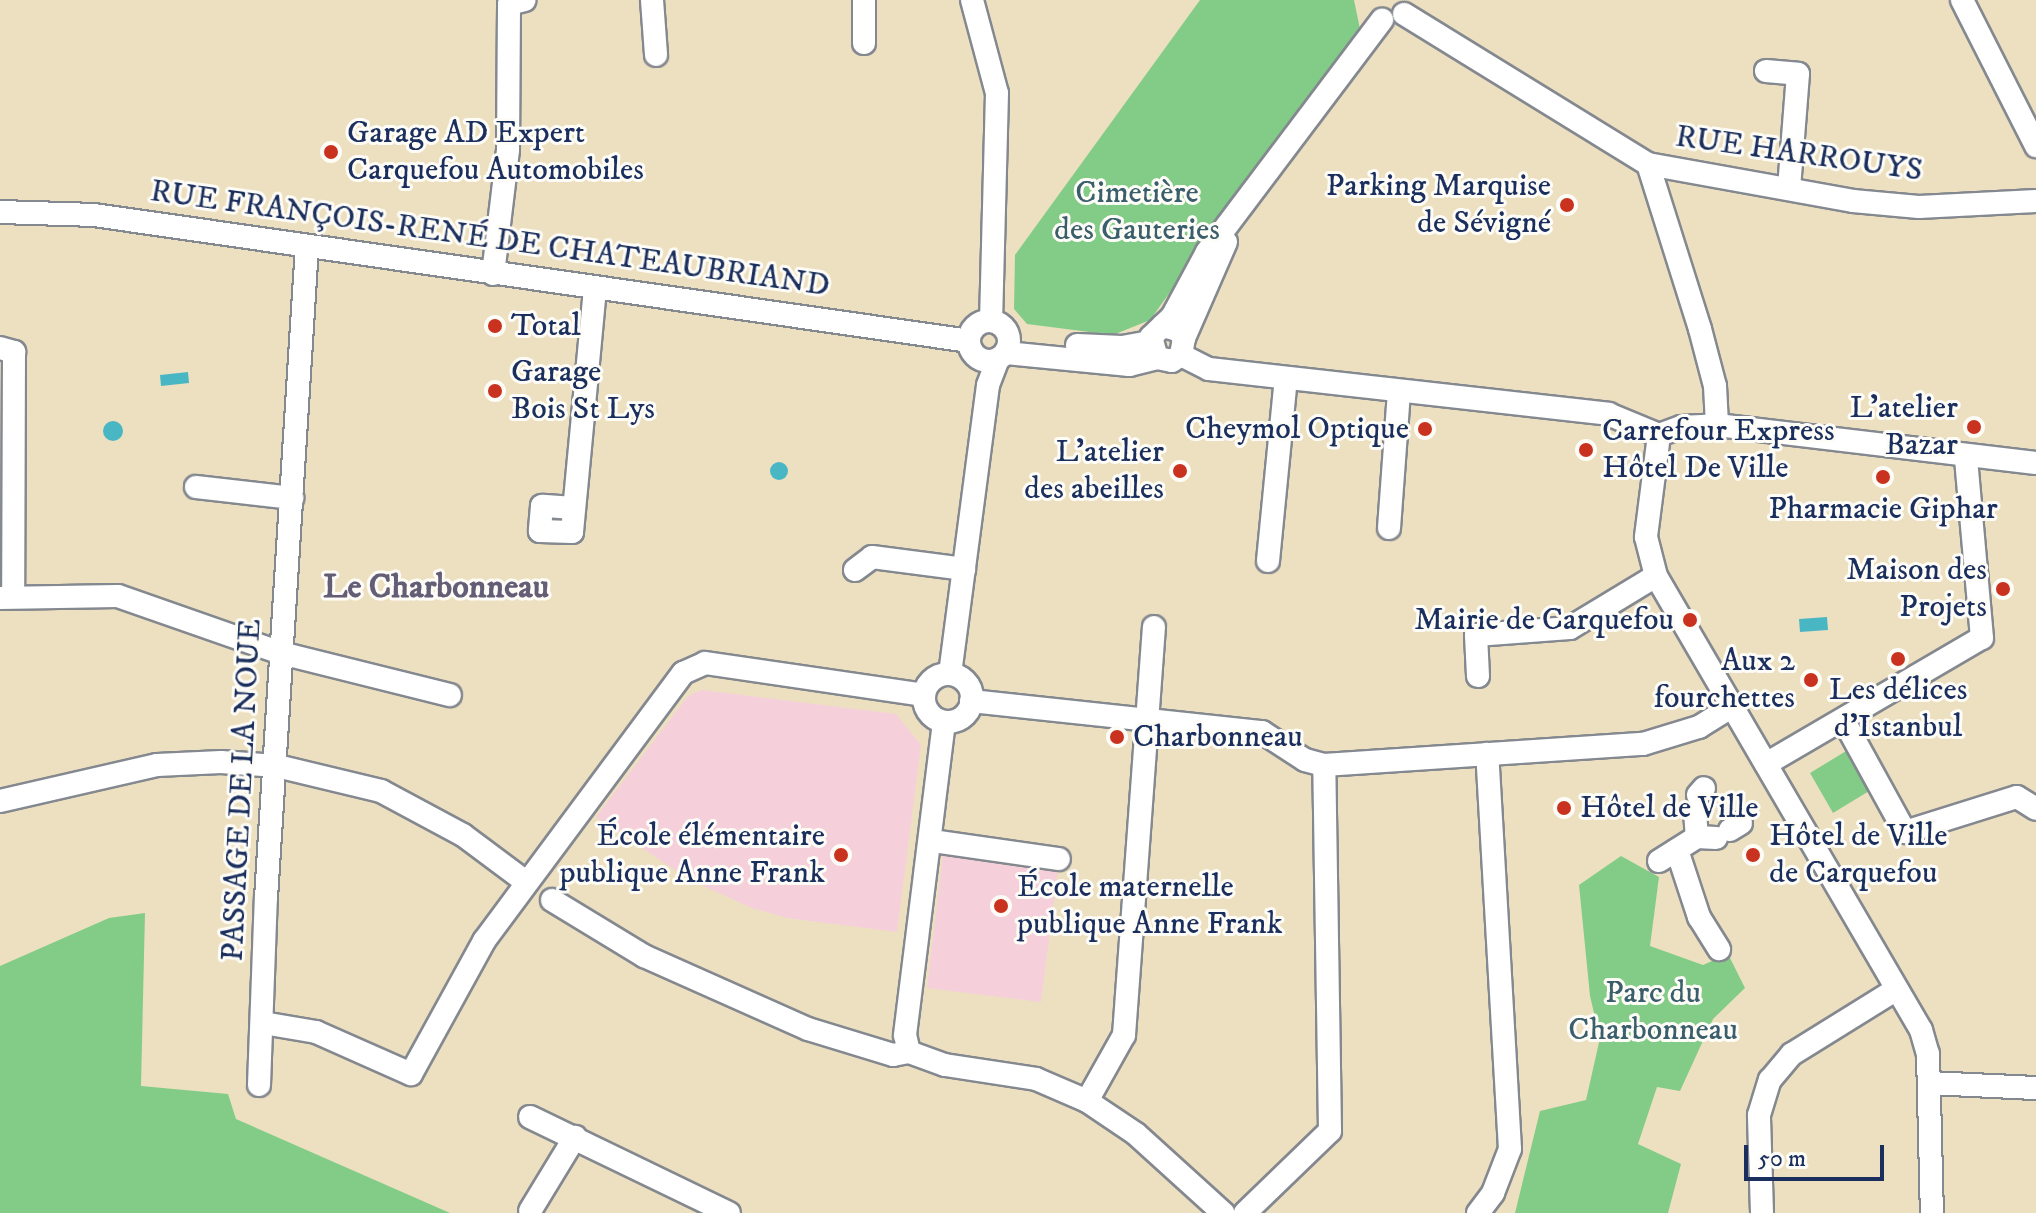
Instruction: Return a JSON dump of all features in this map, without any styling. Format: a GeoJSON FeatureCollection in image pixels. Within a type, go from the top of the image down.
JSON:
{"type":"FeatureCollection","features":[{"type":"Feature","properties":{"kind":"street"},"geometry":{"type":"LineString","coordinates":[[493,274],[508,150],[509,4],[525,0]]}},
{"type":"Feature","properties":{"kind":"street"},"geometry":{"type":"LineString","coordinates":[[652,0],[656,55]]}},
{"type":"Feature","properties":{"kind":"street"},"geometry":{"type":"LineString","coordinates":[[864,0],[864,43]]}},
{"type":"Feature","properties":{"kind":"street"},"geometry":{"type":"LineString","coordinates":[[950,674],[993,350],[991,321],[997,93],[972,0]]}},
{"type":"Feature","properties":{"kind":"street"},"geometry":{"type":"LineString","coordinates":[[1962,0],[2036,146]]}},
{"type":"Feature","properties":{"kind":"street"},"geometry":{"type":"LineString","coordinates":[[1157,342],[1207,252],[1236,219],[1392,8],[1648,164],[1704,343],[1715,386],[1717,425]]}},
{"type":"Feature","properties":{"kind":"street"},"geometry":{"type":"LineString","coordinates":[[1766,71],[1798,74],[1789,188]]}},
{"type":"Feature","properties":{"kind":"street","name":"RUE HARROUYS"},"geometry":{"type":"LineString","coordinates":[[1648,164],[1919,207],[2036,201]]}},
{"type":"Feature","properties":{"kind":"street","name":"RUE FRANÇOIS-RENÉ DE CHATEAUBRIAND"},"geometry":{"type":"LineString","coordinates":[[0,212],[94,215],[993,350],[1122,347],[1157,342],[1178,330],[1183,346],[1209,369],[1608,414],[1659,435]]}},
{"type":"Feature","properties":{"kind":"street"},"geometry":{"type":"LineString","coordinates":[[1183,346],[1236,219]]}},
{"type":"Feature","properties":{"kind":"street","name":"PASSAGE DE LA NOUE"},"geometry":{"type":"LineString","coordinates":[[259,1085],[266,898],[277,766],[281,653],[307,247]]}},
{"type":"Feature","properties":{"kind":"street"},"geometry":{"type":"LineString","coordinates":[[574,508],[595,288]]}},
{"type":"Feature","properties":{"kind":"street","name":"RUE FRANÇOIS-RENÉ DE CHATEAUBRIAND"},"geometry":{"type":"LineString","coordinates":[[1157,342],[1172,361],[1183,346]]}},
{"type":"Feature","properties":{"kind":"street"},"geometry":{"type":"LineString","coordinates":[[0,348],[14,352],[8,423],[7,598],[118,596],[281,653],[450,695]]}},
{"type":"Feature","properties":{"kind":"street"},"geometry":{"type":"LineString","coordinates":[[1268,561],[1286,379]]}},
{"type":"Feature","properties":{"kind":"street"},"geometry":{"type":"LineString","coordinates":[[1389,528],[1399,392]]}},
{"type":"Feature","properties":{"kind":"street"},"geometry":{"type":"LineString","coordinates":[[1932,1213],[1929,1083],[1921,1030],[1656,576],[1646,537],[1659,435],[1681,427],[1717,425],[2036,463]]}},
{"type":"Feature","properties":{"kind":"street"},"geometry":{"type":"LineString","coordinates":[[1766,764],[1982,638],[1966,457]]}},
{"type":"Feature","properties":{"kind":"street"},"geometry":{"type":"LineString","coordinates":[[196,487],[292,498]]}},
{"type":"Feature","properties":{"kind":"street"},"geometry":{"type":"LineString","coordinates":[[855,570],[872,557],[964,569]]}},
{"type":"Feature","properties":{"kind":"street"},"geometry":{"type":"LineString","coordinates":[[1478,676],[1476,635],[1570,628],[1656,576]]}},
{"type":"Feature","properties":{"kind":"street"},"geometry":{"type":"LineString","coordinates":[[1087,1101],[1124,1035],[1154,627]]}},
{"type":"Feature","properties":{"kind":"street"},"geometry":{"type":"LineString","coordinates":[[263,1023],[316,1032],[411,1074],[484,941],[683,673],[705,663],[924,695]]}},
{"type":"Feature","properties":{"kind":"street"},"geometry":{"type":"LineString","coordinates":[[950,674],[964,680],[971,701],[965,714],[944,722],[927,709],[924,695],[936,677],[950,674]]}},
{"type":"Feature","properties":{"kind":"street"},"geometry":{"type":"LineString","coordinates":[[971,701],[1262,732],[1305,760],[1324,765],[1643,744],[1699,727],[1732,706]]}},
{"type":"Feature","properties":{"kind":"street"},"geometry":{"type":"LineString","coordinates":[[1844,721],[1905,832],[2017,797],[2035,806]]}},
{"type":"Feature","properties":{"kind":"street"},"geometry":{"type":"LineString","coordinates":[[909,1052],[905,1035],[932,841],[944,722]]}},
{"type":"Feature","properties":{"kind":"street"},"geometry":{"type":"LineString","coordinates":[[1478,1213],[1493,1193],[1510,1149],[1487,754]]}},
{"type":"Feature","properties":{"kind":"street"},"geometry":{"type":"LineString","coordinates":[[0,801],[157,765],[221,762],[277,766],[381,791],[463,835],[526,882]]}},
{"type":"Feature","properties":{"kind":"street"},"geometry":{"type":"LineString","coordinates":[[1245,1213],[1330,1131],[1324,765]]}},
{"type":"Feature","properties":{"kind":"street"},"geometry":{"type":"LineString","coordinates":[[1699,798],[1721,832],[1668,855],[1719,949]]}},
{"type":"Feature","properties":{"kind":"street"},"geometry":{"type":"LineString","coordinates":[[932,841],[1059,859]]}},
{"type":"Feature","properties":{"kind":"street"},"geometry":{"type":"LineString","coordinates":[[552,900],[644,956],[734,998],[863,1047],[893,1055],[909,1052],[945,1065],[1036,1079],[1087,1101],[1136,1134],[1223,1213]]}},
{"type":"Feature","properties":{"kind":"street"},"geometry":{"type":"LineString","coordinates":[[1762,1213],[1759,1115],[1770,1080],[1792,1054],[1897,989]]}},
{"type":"Feature","properties":{"kind":"street"},"geometry":{"type":"LineString","coordinates":[[1929,1083],[2036,1088]]}},
{"type":"Feature","properties":{"kind":"street"},"geometry":{"type":"LineString","coordinates":[[530,1117],[729,1213]]}},
{"type":"Feature","properties":{"kind":"street"},"geometry":{"type":"LineString","coordinates":[[530,1211],[575,1137]]}},
{"type":"Feature","properties":{"kind":"shaded area"},"geometry":{"type":"Polygon","coordinates":[[[702,690],[896,714],[921,745],[897,932],[787,918],[752,908],[690,880],[596,817],[688,696],[702,690]]]}},
{"type":"Feature","properties":{"kind":"shaded area"},"geometry":{"type":"Polygon","coordinates":[[[943,854],[1058,869],[1041,1002],[927,988],[943,854]]]}},
{"type":"Feature","properties":{"kind":"green space","name":"Cimetière des Gauteries"},"geometry":{"type":"Polygon","coordinates":[[[1200,0],[1354,0],[1360,29],[1150,320],[1113,335],[1027,324],[1014,309],[1015,255],[1200,0]]]}},
{"type":"Feature","properties":{"kind":"green space"},"geometry":{"type":"Polygon","coordinates":[[[1851,748],[1874,788],[1833,813],[1810,773],[1851,748]]]}},
{"type":"Feature","properties":{"kind":"green space","name":"Parc du Charbonneau"},"geometry":{"type":"Polygon","coordinates":[[[1621,856],[1659,877],[1650,946],[1703,965],[1728,954],[1745,988],[1713,1019],[1680,1091],[1657,1087],[1638,1144],[1681,1164],[1668,1213],[1515,1213],[1540,1111],[1586,1100],[1600,1038],[1590,996],[1579,885],[1621,856]]]}},
{"type":"Feature","properties":{"kind":"green space"},"geometry":{"type":"Polygon","coordinates":[[[145,913],[141,1086],[228,1094],[236,1119],[450,1213],[0,1213],[0,966],[109,918],[145,913]]]}},
{"type":"Feature","properties":{"kind":"water"},"geometry":{"type":"Polygon","coordinates":[[[188,372],[189,383],[161,386],[160,375],[188,372]]]}},
{"type":"Feature","properties":{"kind":"water"},"geometry":{"type":"Polygon","coordinates":[[[113,421],[120,424],[123,431],[120,438],[113,441],[106,438],[103,431],[106,424],[113,421]]]}},
{"type":"Feature","properties":{"kind":"water"},"geometry":{"type":"Polygon","coordinates":[[[775,462],[783,462],[788,471],[786,478],[775,480],[770,475],[770,467],[775,462]]]}},
{"type":"Feature","properties":{"kind":"water"},"geometry":{"type":"Polygon","coordinates":[[[1827,617],[1828,630],[1800,632],[1799,619],[1827,617]]]}},
{"type":"Feature","properties":{"kind":"place","name":"Garage AD Expert Carquefou Automobiles"},"geometry":{"type":"Point","coordinates":[331,152]}},
{"type":"Feature","properties":{"kind":"place","name":"Parking Marquise de Sévigné"},"geometry":{"type":"Point","coordinates":[1567,205]}},
{"type":"Feature","properties":{"kind":"place","name":"Total"},"geometry":{"type":"Point","coordinates":[495,326]}},
{"type":"Feature","properties":{"kind":"place","name":"Garage Bois St Lys"},"geometry":{"type":"Point","coordinates":[495,391]}},
{"type":"Feature","properties":{"kind":"place","name":"L'atelier Bazar"},"geometry":{"type":"Point","coordinates":[1974,427]}},
{"type":"Feature","properties":{"kind":"place","name":"Cheymol Optique"},"geometry":{"type":"Point","coordinates":[1425,429]}},
{"type":"Feature","properties":{"kind":"place","name":"Carrefour Express Hôtel De Ville"},"geometry":{"type":"Point","coordinates":[1586,450]}},
{"type":"Feature","properties":{"kind":"place","name":"L'atelier des abeilles"},"geometry":{"type":"Point","coordinates":[1180,471]}},
{"type":"Feature","properties":{"kind":"place","name":"Pharmacie Giphar"},"geometry":{"type":"Point","coordinates":[1883,477]}},
{"type":"Feature","properties":{"kind":"place","name":"Maison des Projets"},"geometry":{"type":"Point","coordinates":[2003,589]}},
{"type":"Feature","properties":{"kind":"place","name":"Mairie de Carquefou"},"geometry":{"type":"Point","coordinates":[1690,620]}},
{"type":"Feature","properties":{"kind":"place","name":"Les délices d'Istanbul"},"geometry":{"type":"Point","coordinates":[1898,659]}},
{"type":"Feature","properties":{"kind":"place","name":"Aux 2 fourchettes"},"geometry":{"type":"Point","coordinates":[1811,680]}},
{"type":"Feature","properties":{"kind":"place","name":"Charbonneau"},"geometry":{"type":"Point","coordinates":[1117,737]}},
{"type":"Feature","properties":{"kind":"place","name":"Hôtel de Ville"},"geometry":{"type":"Point","coordinates":[1564,808]}},
{"type":"Feature","properties":{"kind":"place","name":"École élémentaire publique Anne Frank"},"geometry":{"type":"Point","coordinates":[841,855]}},
{"type":"Feature","properties":{"kind":"place","name":"Hôtel de Ville de Carquefou"},"geometry":{"type":"Point","coordinates":[1753,855]}},
{"type":"Feature","properties":{"kind":"place","name":"École maternelle publique Anne Frank"},"geometry":{"type":"Point","coordinates":[1001,906]}},
{"type":"Feature","properties":{"kind":"district","name":"Le Charbonneau"},"geometry":{"type":"Point","coordinates":[436,588]}}]}
